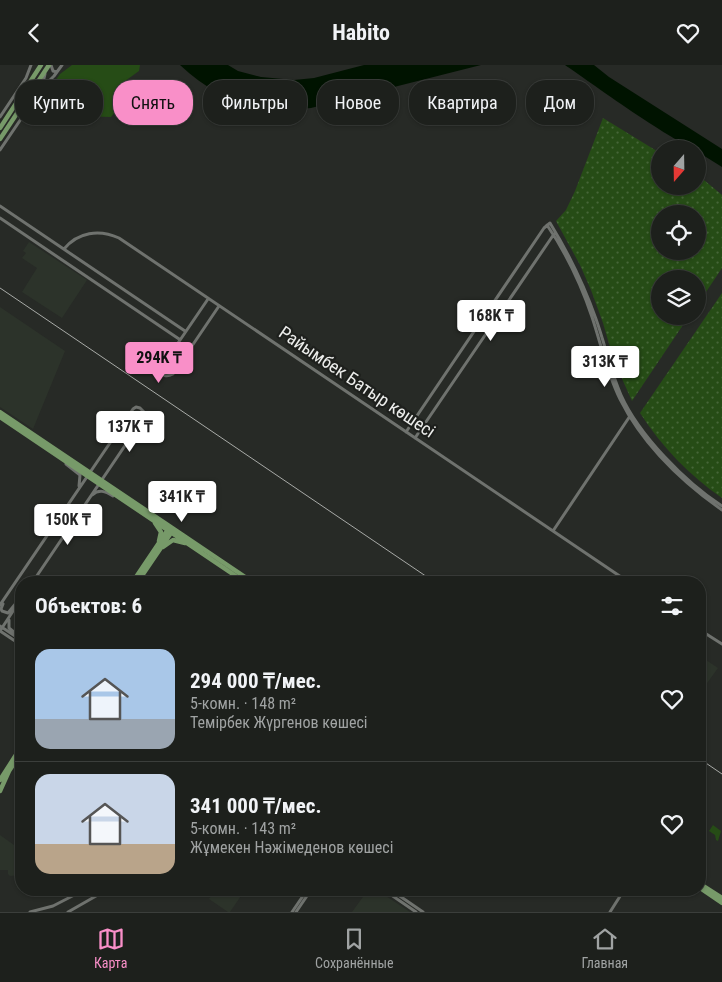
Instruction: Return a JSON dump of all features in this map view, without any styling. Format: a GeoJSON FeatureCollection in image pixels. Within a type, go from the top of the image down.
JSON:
{"type":"FeatureCollection","features":[{"type":"Feature","properties":{"kind":"main road"},"geometry":{"type":"LineString","coordinates":[[40,80],[50,65]]}},
{"type":"Feature","properties":{"kind":"main road"},"geometry":{"type":"LineString","coordinates":[[32,80],[40,67]]}},
{"type":"Feature","properties":{"kind":"main road"},"geometry":{"type":"LineString","coordinates":[[0,127],[15,106]]}},
{"type":"Feature","properties":{"kind":"main road"},"geometry":{"type":"LineString","coordinates":[[0,139],[15,116]]}},
{"type":"Feature","properties":{"kind":"main road"},"geometry":{"type":"LineString","coordinates":[[0,412],[88,474]]}},
{"type":"Feature","properties":{"kind":"main road"},"geometry":{"type":"LineString","coordinates":[[0,417],[243,576]]}},
{"type":"Feature","properties":{"kind":"main road"},"geometry":{"type":"LineString","coordinates":[[99,481],[153,520],[171,529],[236,576]]}},
{"type":"Feature","properties":{"kind":"main road"},"geometry":{"type":"LineString","coordinates":[[153,520],[161,532],[159,547]]}},
{"type":"Feature","properties":{"kind":"main road"},"geometry":{"type":"LineString","coordinates":[[141,576],[171,529]]}},
{"type":"Feature","properties":{"kind":"main road"},"geometry":{"type":"LineString","coordinates":[[137,576],[159,547],[173,540],[188,543]]}},
{"type":"Feature","properties":{"kind":"main road"},"geometry":{"type":"LineString","coordinates":[[0,780],[15,756]]}},
{"type":"Feature","properties":{"kind":"main road"},"geometry":{"type":"LineString","coordinates":[[0,791],[15,762]]}},
{"type":"Feature","properties":{"kind":"main road"},"geometry":{"type":"LineString","coordinates":[[706,888],[722,898]]}},
{"type":"Feature","properties":{"kind":"main road"},"geometry":{"type":"LineString","coordinates":[[706,892],[722,903]]}},
{"type":"Feature","properties":{"kind":"street"},"geometry":{"type":"LineString","coordinates":[[26,78],[31,65]]}},
{"type":"Feature","properties":{"kind":"street"},"geometry":{"type":"LineString","coordinates":[[50,65],[52,71],[57,72]]}},
{"type":"Feature","properties":{"kind":"street"},"geometry":{"type":"LineString","coordinates":[[49,80],[62,65]]}},
{"type":"Feature","properties":{"kind":"street"},"geometry":{"type":"LineString","coordinates":[[26,78],[40,67]]}},
{"type":"Feature","properties":{"kind":"street"},"geometry":{"type":"LineString","coordinates":[[44,80],[46,71]]}},
{"type":"Feature","properties":{"kind":"street"},"geometry":{"type":"LineString","coordinates":[[0,117],[15,94]]}},
{"type":"Feature","properties":{"kind":"street"},"geometry":{"type":"LineString","coordinates":[[0,150],[16,125]]}},
{"type":"Feature","properties":{"kind":"street"},"geometry":{"type":"LineString","coordinates":[[0,206],[185,331]]}},
{"type":"Feature","properties":{"kind":"street"},"geometry":{"type":"LineString","coordinates":[[0,218],[180,339]]}},
{"type":"Feature","properties":{"kind":"street"},"geometry":{"type":"LineString","coordinates":[[406,432],[549,224],[581,287],[612,380],[630,415],[656,452],[668,465],[692,487],[722,508]]}},
{"type":"Feature","properties":{"kind":"street","name":"Райымбек Батыр көшесі"},"geometry":{"type":"LineString","coordinates":[[64,249],[72,241],[84,235],[98,233],[119,238],[620,576]]}},
{"type":"Feature","properties":{"kind":"street"},"geometry":{"type":"LineString","coordinates":[[415,438],[555,234]]}},
{"type":"Feature","properties":{"kind":"street"},"geometry":{"type":"LineString","coordinates":[[208,299],[161,368],[161,373],[164,376],[173,374],[219,306]]}},
{"type":"Feature","properties":{"kind":"street"},"geometry":{"type":"LineString","coordinates":[[168,331],[174,333],[177,330],[172,323]]}},
{"type":"Feature","properties":{"kind":"street"},"geometry":{"type":"LineString","coordinates":[[20,576],[133,409],[136,407],[142,409],[144,412],[142,419],[37,576]]}},
{"type":"Feature","properties":{"kind":"street"},"geometry":{"type":"LineString","coordinates":[[553,531],[630,415]]}},
{"type":"Feature","properties":{"kind":"street"},"geometry":{"type":"LineString","coordinates":[[63,459],[66,464],[80,475],[80,483],[76,493]]}},
{"type":"Feature","properties":{"kind":"street"},"geometry":{"type":"LineString","coordinates":[[88,499],[95,492],[102,491],[123,499]]}},
{"type":"Feature","properties":{"kind":"street"},"geometry":{"type":"LineString","coordinates":[[0,605],[15,583]]}},
{"type":"Feature","properties":{"kind":"street"},"geometry":{"type":"LineString","coordinates":[[13,586],[2,606],[2,611],[8,613],[15,605]]}},
{"type":"Feature","properties":{"kind":"street"},"geometry":{"type":"LineString","coordinates":[[1,629],[15,608]]}},
{"type":"Feature","properties":{"kind":"street"},"geometry":{"type":"LineString","coordinates":[[9,617],[9,628],[15,634]]}},
{"type":"Feature","properties":{"kind":"street"},"geometry":{"type":"LineString","coordinates":[[1,629],[15,636]]}},
{"type":"Feature","properties":{"kind":"street"},"geometry":{"type":"LineString","coordinates":[[1,629],[15,640]]}},
{"type":"Feature","properties":{"kind":"street"},"geometry":{"type":"LineString","coordinates":[[706,634],[722,644]]}},
{"type":"Feature","properties":{"kind":"street"},"geometry":{"type":"LineString","coordinates":[[30,912],[53,906],[72,896]]}},
{"type":"Feature","properties":{"kind":"street"},"geometry":{"type":"LineString","coordinates":[[68,912],[96,896]]}},
{"type":"Feature","properties":{"kind":"street"},"geometry":{"type":"LineString","coordinates":[[292,912],[303,896]]}},
{"type":"Feature","properties":{"kind":"street"},"geometry":{"type":"LineString","coordinates":[[296,912],[307,896]]}},
{"type":"Feature","properties":{"kind":"street"},"geometry":{"type":"LineString","coordinates":[[393,896],[416,912]]}},
{"type":"Feature","properties":{"kind":"street"},"geometry":{"type":"LineString","coordinates":[[400,896],[423,912]]}},
{"type":"Feature","properties":{"kind":"street"},"geometry":{"type":"LineString","coordinates":[[610,912],[620,896]]}},
{"type":"Feature","properties":{"kind":"shaded area"},"geometry":{"type":"Polygon","coordinates":[[[180,65],[228,65],[238,71],[261,77],[294,80],[203,80],[203,83],[180,65]]]}},
{"type":"Feature","properties":{"kind":"shaded area"},"geometry":{"type":"Polygon","coordinates":[[[364,65],[481,65],[422,80],[409,80],[409,83],[399,86],[399,80],[317,80],[317,106],[307,108],[307,80],[294,80],[314,78],[364,65]]]}},
{"type":"Feature","properties":{"kind":"shaded area"},"geometry":{"type":"Polygon","coordinates":[[[565,65],[594,65],[609,77],[722,149],[722,167],[706,157],[706,140],[677,140],[594,85],[594,80],[587,80],[565,65]]]}},
{"type":"Feature","properties":{"kind":"shaded area"},"geometry":{"type":"Polygon","coordinates":[[[29,242],[87,280],[62,318],[22,292],[37,268],[22,258],[26,253],[23,251],[29,242]]]}},
{"type":"Feature","properties":{"kind":"shaded area"},"geometry":{"type":"Polygon","coordinates":[[[0,307],[65,351],[33,429],[0,407],[0,307]]]}},
{"type":"Feature","properties":{"kind":"shaded area"},"geometry":{"type":"Polygon","coordinates":[[[706,660],[718,668],[706,685],[706,660]]]}},
{"type":"Feature","properties":{"kind":"shaded area"},"geometry":{"type":"Polygon","coordinates":[[[0,835],[15,846],[15,876],[10,876],[8,870],[0,870],[0,835]]]}},
{"type":"Feature","properties":{"kind":"shaded area"},"geometry":{"type":"Polygon","coordinates":[[[211,896],[241,896],[230,912],[209,899],[211,896]]]}},
{"type":"Feature","properties":{"kind":"shaded area"},"geometry":{"type":"Polygon","coordinates":[[[364,896],[386,896],[410,912],[352,912],[364,896]]]}},
{"type":"Feature","properties":{"kind":"green space"},"geometry":{"type":"Polygon","coordinates":[[[72,65],[140,65],[139,71],[127,80],[113,80],[113,115],[111,117],[103,117],[103,80],[56,80],[60,74],[72,65]]]}},
{"type":"Feature","properties":{"kind":"green space"},"geometry":{"type":"Polygon","coordinates":[[[603,118],[651,147],[651,195],[706,195],[706,182],[722,195],[722,268],[706,292],[706,270],[651,270],[651,325],[683,325],[632,401],[614,361],[591,290],[556,221],[566,210],[603,118]]]}},
{"type":"Feature","properties":{"kind":"green space"},"geometry":{"type":"Polygon","coordinates":[[[722,293],[722,498],[698,480],[677,460],[640,413],[700,325],[706,325],[706,316],[722,293]]]}},
{"type":"Feature","properties":{"kind":"green space"},"geometry":{"type":"Polygon","coordinates":[[[713,825],[721,831],[718,841],[715,835],[709,831],[713,825]]]}},
{"type":"Feature","properties":{"kind":"tram line"},"geometry":{"type":"LineString","coordinates":[[0,288],[426,576]]}},
{"type":"Feature","properties":{"kind":"tram line"},"geometry":{"type":"LineString","coordinates":[[706,763],[722,774]]}}]}
